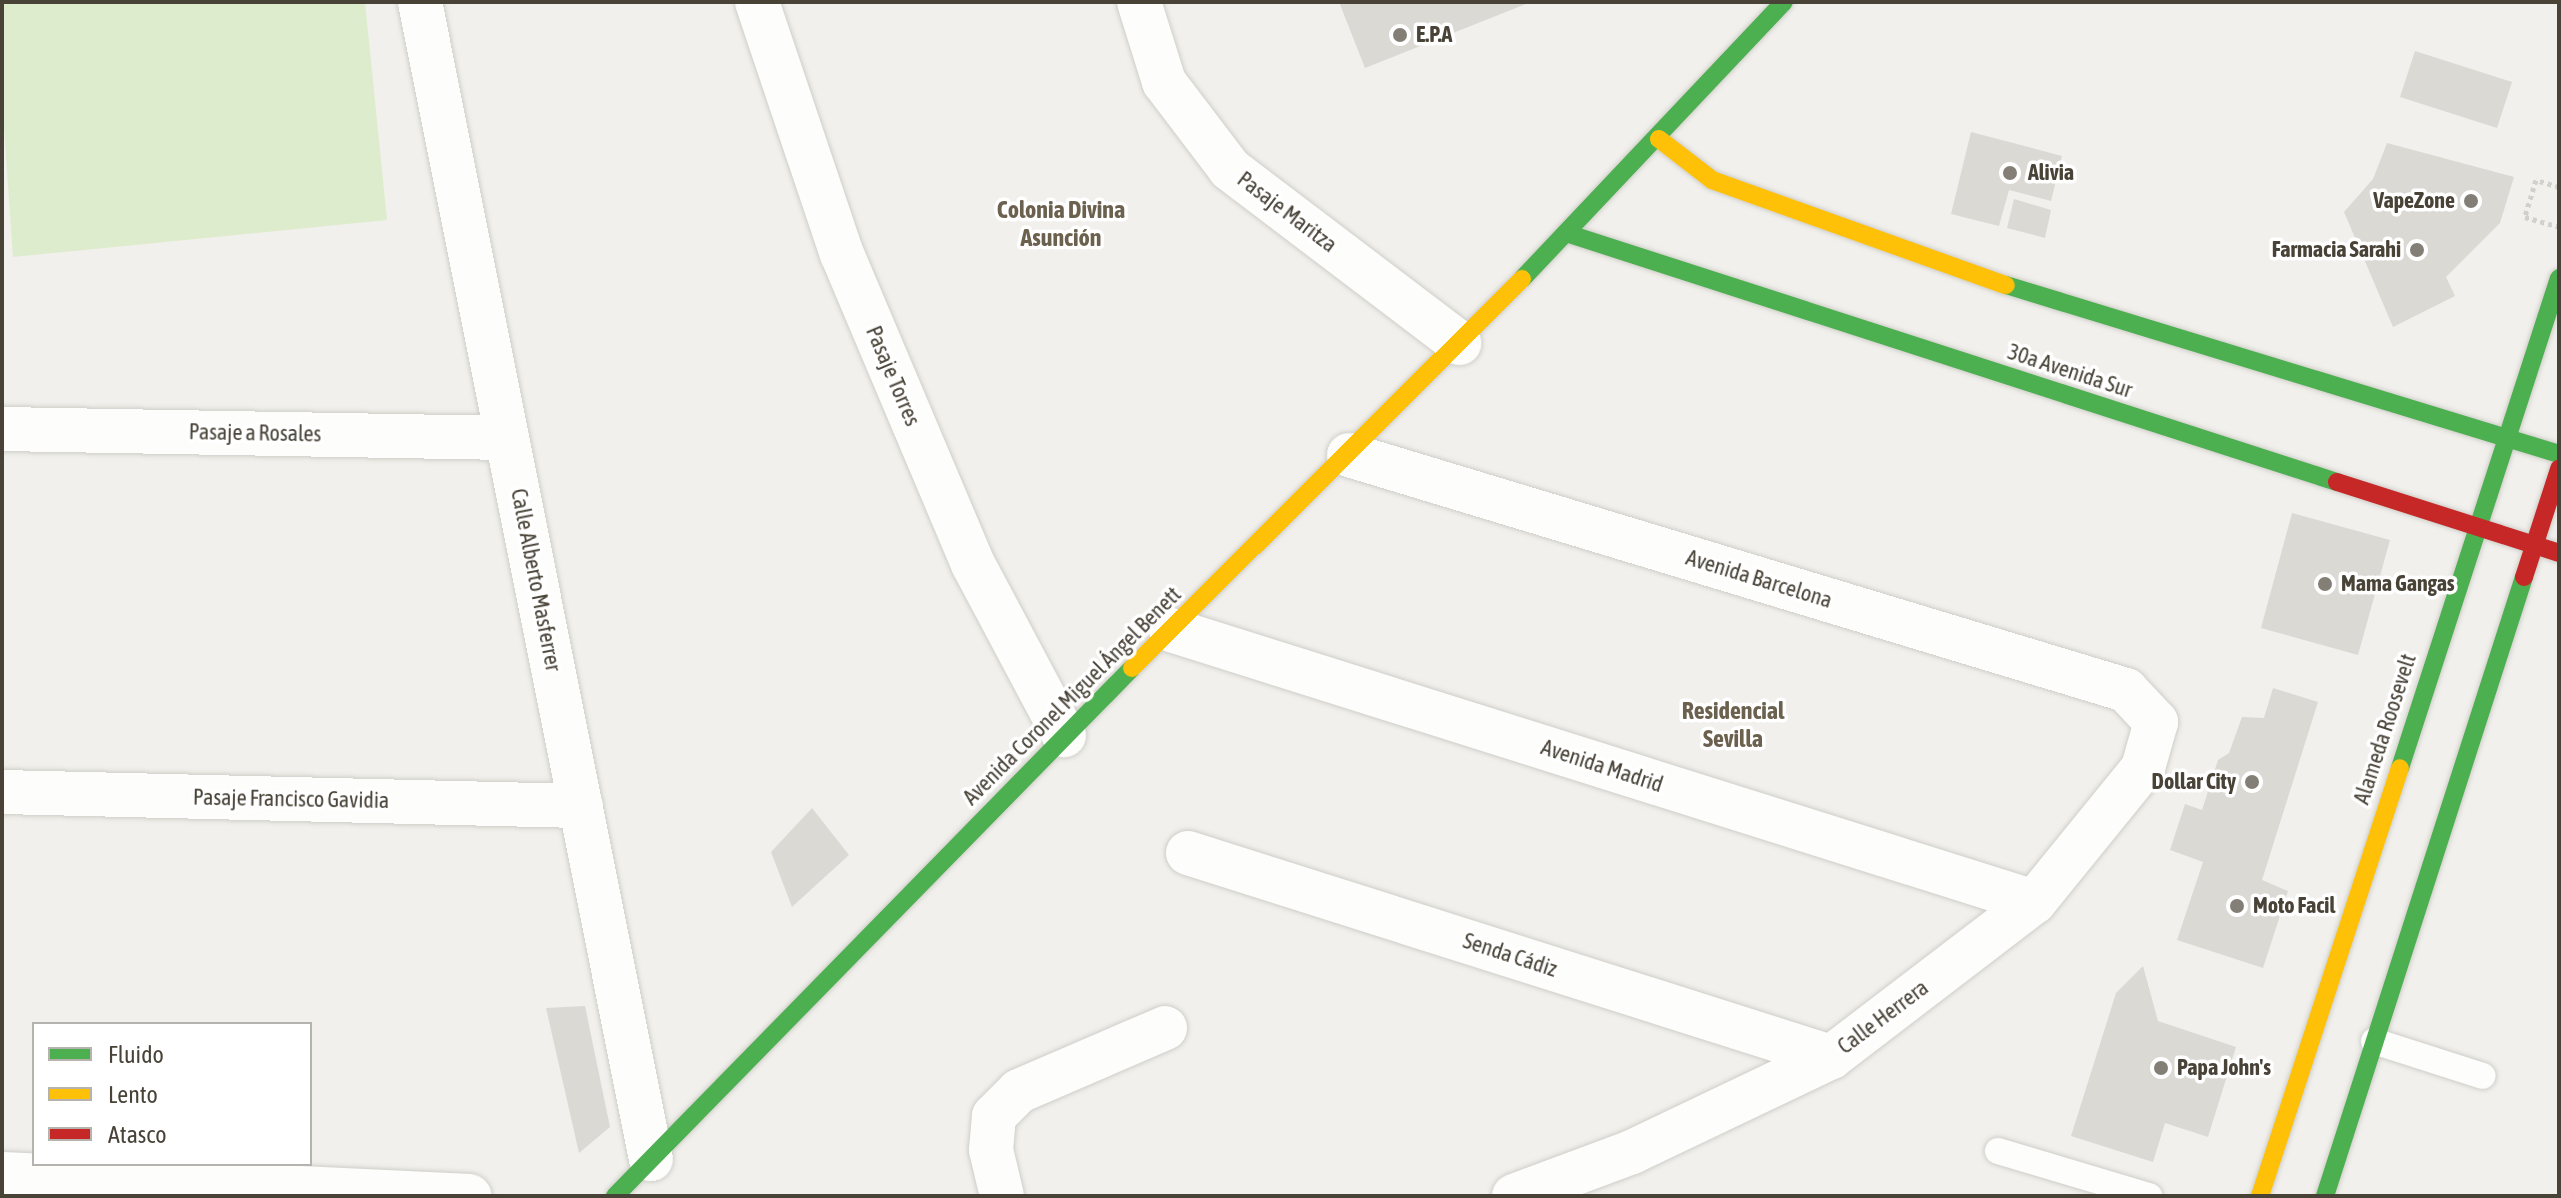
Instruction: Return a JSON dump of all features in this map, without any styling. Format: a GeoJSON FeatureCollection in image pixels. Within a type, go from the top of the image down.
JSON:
{"type":"FeatureCollection","features":[{"type":"Feature","properties":{"kind":"main road","name":"Avenida Coronel Miguel Ángel Benett"},"geometry":{"type":"LineString","coordinates":[[615,1196],[1064,735],[1349,455],[1659,139],[1784,2]]}},
{"type":"Feature","properties":{"kind":"main road"},"geometry":{"type":"LineString","coordinates":[[1659,139],[1712,180],[2018,289],[2559,454]]}},
{"type":"Feature","properties":{"kind":"main road","name":"30a Avenida Sur"},"geometry":{"type":"LineString","coordinates":[[1566,233],[2559,553]]}},
{"type":"Feature","properties":{"kind":"main road","name":"Alameda Roosevelt"},"geometry":{"type":"LineString","coordinates":[[2260,1196],[2475,528],[2559,278]]}},
{"type":"Feature","properties":{"kind":"main road"},"geometry":{"type":"LineString","coordinates":[[2325,1196],[2532,544],[2559,469]]}},
{"type":"Feature","properties":{"kind":"street","name":"Calle Alberto Masferrer"},"geometry":{"type":"LineString","coordinates":[[420,2],[651,1159]]}},
{"type":"Feature","properties":{"kind":"street","name":"Pasaje Torres"},"geometry":{"type":"LineString","coordinates":[[757,2],[848,268],[973,564],[1064,735]]}},
{"type":"Feature","properties":{"kind":"street","name":"Pasaje Maritza"},"geometry":{"type":"LineString","coordinates":[[1139,2],[1164,82],[1230,169],[1459,343]]}},
{"type":"Feature","properties":{"kind":"street","name":"Pasaje a Rosales"},"geometry":{"type":"LineString","coordinates":[[2,429],[507,438]]}},
{"type":"Feature","properties":{"kind":"street","name":"Avenida Barcelona"},"geometry":{"type":"LineString","coordinates":[[1349,455],[2126,690],[2156,722]]}},
{"type":"Feature","properties":{"kind":"street","name":"Avenida Madrid"},"geometry":{"type":"LineString","coordinates":[[1171,630],[2034,902]]}},
{"type":"Feature","properties":{"kind":"street","name":"Calle Herrera"},"geometry":{"type":"LineString","coordinates":[[1514,1196],[1632,1152],[1831,1057],[2034,902],[2143,768],[2156,722]]}},
{"type":"Feature","properties":{"kind":"street","name":"Pasaje Francisco Gavidia"},"geometry":{"type":"LineString","coordinates":[[2,792],[581,806]]}},
{"type":"Feature","properties":{"kind":"street","name":"Senda Cádiz"},"geometry":{"type":"LineString","coordinates":[[1188,853],[1831,1057]]}},
{"type":"Feature","properties":{"kind":"street"},"geometry":{"type":"LineString","coordinates":[[1002,1196],[991,1150],[994,1116],[1019,1091],[1165,1028]]}},
{"type":"Feature","properties":{"kind":"street"},"geometry":{"type":"LineString","coordinates":[[2,1174],[469,1196]]}},
{"type":"Feature","properties":{"kind":"lane"},"geometry":{"type":"LineString","coordinates":[[2374,1041],[2483,1076]]}},
{"type":"Feature","properties":{"kind":"lane"},"geometry":{"type":"LineString","coordinates":[[1998,1151],[2149,1196]]}},
{"type":"Feature","properties":{"kind":"path"},"geometry":{"type":"LineString","coordinates":[[2559,187],[2536,180],[2525,217],[2559,227]]}},
{"type":"Feature","properties":{"kind":"green space"},"geometry":{"type":"Polygon","coordinates":[[[21,2],[365,2],[387,220],[13,257],[2,98],[2,5],[21,2]]]}},
{"type":"Feature","properties":{"kind":"building","name":"E.P.A"},"geometry":{"type":"Polygon","coordinates":[[[1339,2],[1531,2],[1365,68],[1339,2]]]}},
{"type":"Feature","properties":{"kind":"building"},"geometry":{"type":"Polygon","coordinates":[[[2415,51],[2512,82],[2497,128],[2400,97],[2415,51]]]}},
{"type":"Feature","properties":{"kind":"building","name":"Alivia"},"geometry":{"type":"Polygon","coordinates":[[[1971,132],[2062,156],[2051,201],[2009,190],[1999,226],[1951,214],[1971,132]]]}},
{"type":"Feature","properties":{"kind":"building","name":"Farmacia Sarahi"},"geometry":{"type":"Polygon","coordinates":[[[2387,143],[2514,177],[2500,223],[2446,277],[2455,296],[2393,327],[2344,212],[2373,179],[2387,143]]]}},
{"type":"Feature","properties":{"kind":"building"},"geometry":{"type":"Polygon","coordinates":[[[2014,199],[2051,210],[2045,238],[2007,228],[2014,199]]]}},
{"type":"Feature","properties":{"kind":"building","name":"Mama Gangas"},"geometry":{"type":"Polygon","coordinates":[[[2292,513],[2390,540],[2358,655],[2261,628],[2292,513]]]}},
{"type":"Feature","properties":{"kind":"building","name":"Dollar City"},"geometry":{"type":"Polygon","coordinates":[[[2273,688],[2318,702],[2262,880],[2288,891],[2263,968],[2177,940],[2203,862],[2170,850],[2185,804],[2202,810],[2218,760],[2229,753],[2242,717],[2264,718],[2273,688]]]}},
{"type":"Feature","properties":{"kind":"building"},"geometry":{"type":"Polygon","coordinates":[[[812,808],[849,855],[792,907],[771,852],[812,808]]]}},
{"type":"Feature","properties":{"kind":"building","name":"Papa John's"},"geometry":{"type":"Polygon","coordinates":[[[2143,966],[2158,1021],[2236,1047],[2208,1137],[2165,1123],[2153,1162],[2071,1136],[2116,993],[2143,966]]]}},
{"type":"Feature","properties":{"kind":"building"},"geometry":{"type":"Polygon","coordinates":[[[585,1006],[610,1127],[579,1153],[546,1008],[585,1006]]]}},
{"type":"Feature","properties":{"kind":"traffic: fast"},"geometry":{"type":"LineString","coordinates":[[1522,279],[1784,2]]}},
{"type":"Feature","properties":{"kind":"traffic: fast"},"geometry":{"type":"LineString","coordinates":[[1566,233],[2337,482]]}},
{"type":"Feature","properties":{"kind":"traffic: fast"},"geometry":{"type":"LineString","coordinates":[[2400,768],[2559,278]]}},
{"type":"Feature","properties":{"kind":"traffic: fast"},"geometry":{"type":"LineString","coordinates":[[2006,285],[2559,454]]}},
{"type":"Feature","properties":{"kind":"traffic: fast"},"geometry":{"type":"LineString","coordinates":[[2325,1196],[2524,577]]}},
{"type":"Feature","properties":{"kind":"traffic: fast"},"geometry":{"type":"LineString","coordinates":[[615,1196],[1132,668]]}},
{"type":"Feature","properties":{"kind":"traffic: slow"},"geometry":{"type":"LineString","coordinates":[[1659,139],[1712,180],[2006,285]]}},
{"type":"Feature","properties":{"kind":"traffic: slow"},"geometry":{"type":"LineString","coordinates":[[1132,668],[1522,279]]}},
{"type":"Feature","properties":{"kind":"traffic: slow"},"geometry":{"type":"LineString","coordinates":[[2260,1196],[2400,768]]}},
{"type":"Feature","properties":{"kind":"traffic: jam"},"geometry":{"type":"LineString","coordinates":[[2524,577],[2559,469]]}},
{"type":"Feature","properties":{"kind":"traffic: jam"},"geometry":{"type":"LineString","coordinates":[[2337,482],[2559,553]]}},
{"type":"Feature","properties":{"kind":"place","name":"E.P.A"},"geometry":{"type":"Point","coordinates":[1400,35]}},
{"type":"Feature","properties":{"kind":"place","name":"Alivia"},"geometry":{"type":"Point","coordinates":[2010,173]}},
{"type":"Feature","properties":{"kind":"place","name":"VapeZone"},"geometry":{"type":"Point","coordinates":[2471,201]}},
{"type":"Feature","properties":{"kind":"place","name":"Farmacia Sarahi"},"geometry":{"type":"Point","coordinates":[2417,250]}},
{"type":"Feature","properties":{"kind":"place","name":"Mama Gangas"},"geometry":{"type":"Point","coordinates":[2325,584]}},
{"type":"Feature","properties":{"kind":"place","name":"Dollar City"},"geometry":{"type":"Point","coordinates":[2252,782]}},
{"type":"Feature","properties":{"kind":"place","name":"Moto Facil"},"geometry":{"type":"Point","coordinates":[2237,906]}},
{"type":"Feature","properties":{"kind":"place","name":"Papa John's"},"geometry":{"type":"Point","coordinates":[2161,1068]}},
{"type":"Feature","properties":{"kind":"district","name":"Colonia Divina Asunción"},"geometry":{"type":"Point","coordinates":[1061,224]}},
{"type":"Feature","properties":{"kind":"district","name":"Residencial Sevilla"},"geometry":{"type":"Point","coordinates":[1733,725]}}]}
